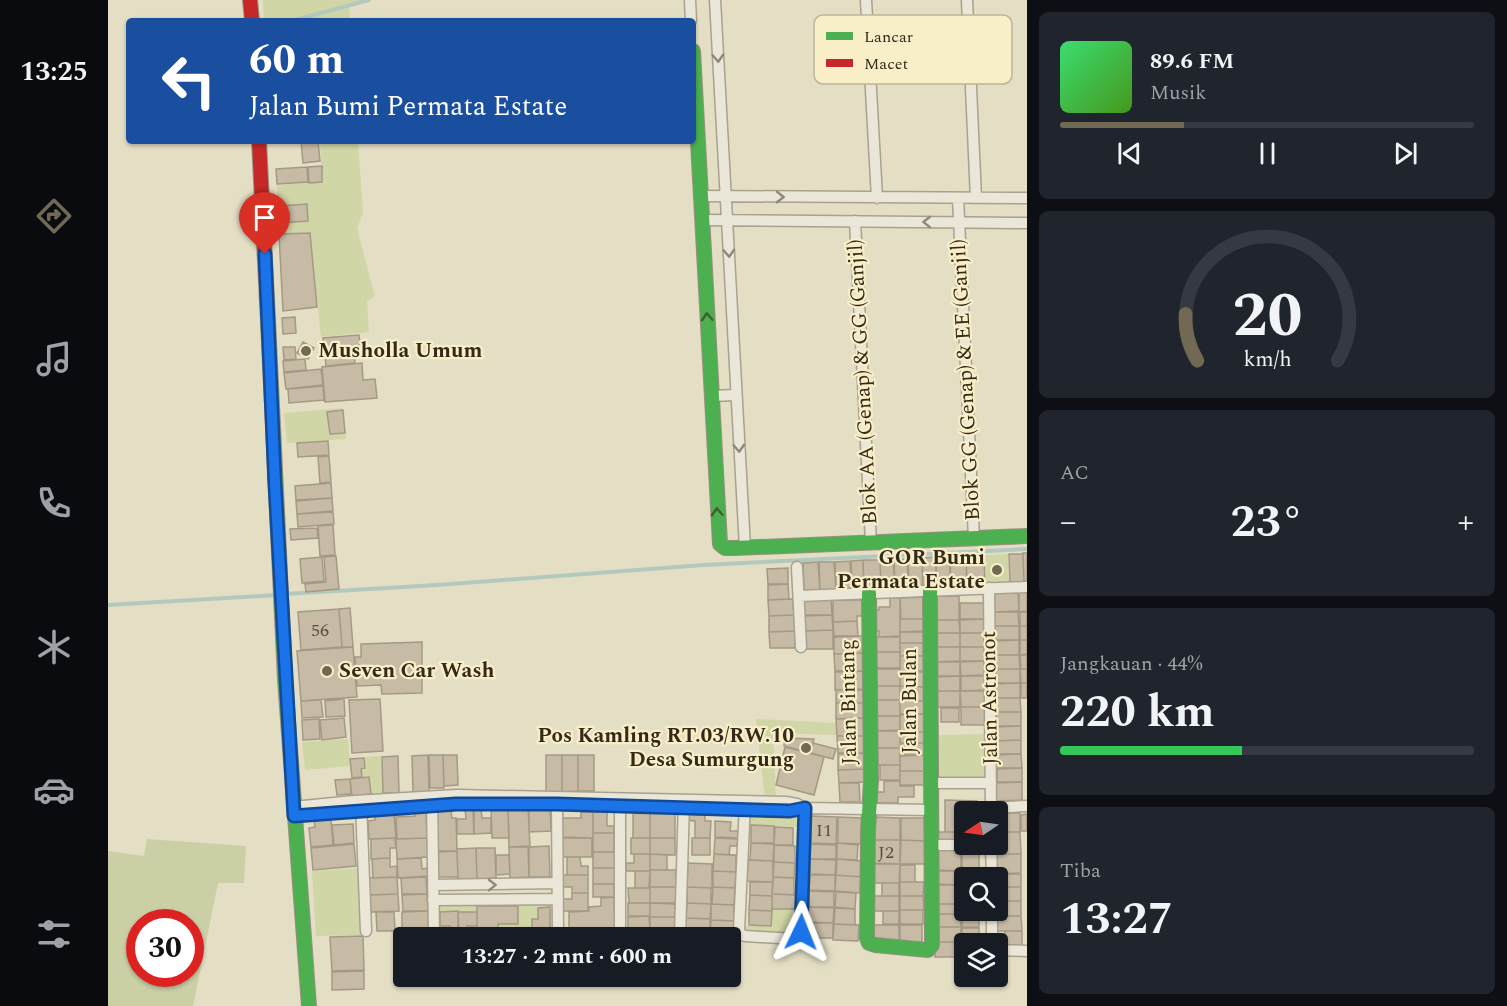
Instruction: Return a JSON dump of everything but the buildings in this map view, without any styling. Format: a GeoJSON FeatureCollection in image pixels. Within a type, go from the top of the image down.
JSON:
{"type":"FeatureCollection","features":[{"type":"Feature","properties":{"kind":"street"},"geometry":{"type":"LineString","coordinates":[[250,0],[252,18]]}},
{"type":"Feature","properties":{"kind":"street"},"geometry":{"type":"LineString","coordinates":[[690,0],[691,18]]}},
{"type":"Feature","properties":{"kind":"street"},"geometry":{"type":"LineString","coordinates":[[715,0],[745,548]]}},
{"type":"Feature","properties":{"kind":"street"},"geometry":{"type":"LineString","coordinates":[[866,0],[867,15]]}},
{"type":"Feature","properties":{"kind":"street"},"geometry":{"type":"LineString","coordinates":[[967,0],[968,15]]}},
{"type":"Feature","properties":{"kind":"street"},"geometry":{"type":"LineString","coordinates":[[871,84],[877,198]]}},
{"type":"Feature","properties":{"kind":"street"},"geometry":{"type":"LineString","coordinates":[[971,84],[976,198]]}},
{"type":"Feature","properties":{"kind":"street"},"geometry":{"type":"LineString","coordinates":[[696,105],[719,542],[724,548],[745,548],[1027,536]]}},
{"type":"Feature","properties":{"kind":"street"},"geometry":{"type":"LineString","coordinates":[[259,144],[281,595],[309,1006]]}},
{"type":"Feature","properties":{"kind":"street"},"geometry":{"type":"LineString","coordinates":[[701,196],[1027,198]]}},
{"type":"Feature","properties":{"kind":"street","name":"Blok GG (Genap) & EE (Ganjil)"},"geometry":{"type":"LineString","coordinates":[[958,198],[974,538]]}},
{"type":"Feature","properties":{"kind":"street"},"geometry":{"type":"LineString","coordinates":[[702,220],[1027,223]]}},
{"type":"Feature","properties":{"kind":"street","name":"Blok AA (Genap) & GG (Ganjil)"},"geometry":{"type":"LineString","coordinates":[[855,221],[871,543]]}},
{"type":"Feature","properties":{"kind":"street"},"geometry":{"type":"LineString","coordinates":[[711,396],[736,395]]}},
{"type":"Feature","properties":{"kind":"street"},"geometry":{"type":"LineString","coordinates":[[797,567],[801,647]]}},
{"type":"Feature","properties":{"kind":"street"},"geometry":{"type":"LineString","coordinates":[[799,596],[1027,587]]}},
{"type":"Feature","properties":{"kind":"street","name":"Jalan Astronot"},"geometry":{"type":"LineString","coordinates":[[989,588],[991,801]]}},
{"type":"Feature","properties":{"kind":"street","name":"Jalan Bulan"},"geometry":{"type":"LineString","coordinates":[[897,947],[927,950],[932,946],[930,591]]}},
{"type":"Feature","properties":{"kind":"street","name":"Jalan Bintang"},"geometry":{"type":"LineString","coordinates":[[869,593],[871,781],[867,940],[870,944],[897,947]]}},
{"type":"Feature","properties":{"kind":"street"},"geometry":{"type":"LineString","coordinates":[[931,783],[991,783]]}},
{"type":"Feature","properties":{"kind":"street"},"geometry":{"type":"LineString","coordinates":[[294,812],[432,800],[684,803],[745,805],[790,811],[805,808],[931,810]]}},
{"type":"Feature","properties":{"kind":"street"},"geometry":{"type":"LineString","coordinates":[[432,800],[434,927]]}},
{"type":"Feature","properties":{"kind":"street"},"geometry":{"type":"LineString","coordinates":[[557,800],[558,927]]}},
{"type":"Feature","properties":{"kind":"street"},"geometry":{"type":"LineString","coordinates":[[620,802],[620,927]]}},
{"type":"Feature","properties":{"kind":"street"},"geometry":{"type":"LineString","coordinates":[[680,927],[684,803]]}},
{"type":"Feature","properties":{"kind":"street"},"geometry":{"type":"LineString","coordinates":[[361,805],[366,931]]}},
{"type":"Feature","properties":{"kind":"street"},"geometry":{"type":"LineString","coordinates":[[745,805],[740,932],[743,936],[769,938],[794,939],[801,936],[805,808]]}},
{"type":"Feature","properties":{"kind":"street"},"geometry":{"type":"LineString","coordinates":[[1008,808],[1027,806]]}},
{"type":"Feature","properties":{"kind":"street"},"geometry":{"type":"LineString","coordinates":[[931,845],[954,845]]}},
{"type":"Feature","properties":{"kind":"street"},"geometry":{"type":"LineString","coordinates":[[433,885],[558,883]]}},
{"type":"Feature","properties":{"kind":"street"},"geometry":{"type":"LineString","coordinates":[[434,900],[558,899]]}},
{"type":"Feature","properties":{"kind":"street"},"geometry":{"type":"LineString","coordinates":[[1008,950],[1025,951]]}},
{"type":"Feature","properties":{"kind":"green space"},"geometry":{"type":"Polygon","coordinates":[[[263,0],[369,0],[349,5],[350,18],[264,18],[263,0]]]}},
{"type":"Feature","properties":{"kind":"green space"},"geometry":{"type":"Polygon","coordinates":[[[320,144],[358,144],[363,213],[357,228],[375,297],[367,301],[369,332],[321,337],[310,232],[279,234],[277,185],[322,182],[320,144]]]}},
{"type":"Feature","properties":{"kind":"green space"},"geometry":{"type":"Polygon","coordinates":[[[343,408],[346,439],[287,443],[284,413],[343,408]]]}},
{"type":"Feature","properties":{"kind":"green space","name":"GOR Bumi Permata Estate"},"geometry":{"type":"Polygon","coordinates":[[[1008,554],[1009,584],[986,585],[985,555],[1008,554]]]}},
{"type":"Feature","properties":{"kind":"green space"},"geometry":{"type":"Polygon","coordinates":[[[756,719],[836,723],[837,735],[773,733],[776,799],[765,798],[756,719]]]}},
{"type":"Feature","properties":{"kind":"green space"},"geometry":{"type":"Polygon","coordinates":[[[986,734],[987,780],[935,779],[935,735],[986,734]]]}},
{"type":"Feature","properties":{"kind":"green space"},"geometry":{"type":"Polygon","coordinates":[[[348,739],[350,766],[305,770],[302,742],[348,739]]]}},
{"type":"Feature","properties":{"kind":"green space"},"geometry":{"type":"Polygon","coordinates":[[[381,756],[383,793],[371,794],[369,777],[362,777],[362,769],[366,768],[365,757],[381,756]]]}},
{"type":"Feature","properties":{"kind":"green space"},"geometry":{"type":"Polygon","coordinates":[[[751,814],[799,816],[799,827],[750,825],[751,814]]]}},
{"type":"Feature","properties":{"kind":"green space"},"geometry":{"type":"Polygon","coordinates":[[[147,839],[246,846],[244,883],[218,883],[204,952],[204,909],[126,909],[126,987],[197,987],[193,1006],[108,1006],[108,851],[144,856],[147,839]]]}},
{"type":"Feature","properties":{"kind":"green space"},"geometry":{"type":"Polygon","coordinates":[[[358,868],[363,935],[316,936],[312,871],[358,868]]]}},
{"type":"Feature","properties":{"kind":"green space"},"geometry":{"type":"Polygon","coordinates":[[[553,904],[553,927],[438,927],[438,905],[553,904]]]}},
{"type":"Feature","properties":{"kind":"green space"},"geometry":{"type":"Polygon","coordinates":[[[772,909],[796,910],[795,935],[745,933],[745,926],[771,926],[772,909]]]}},
{"type":"Feature","properties":{"kind":"waterway"},"geometry":{"type":"LineString","coordinates":[[302,18],[369,0]]}},
{"type":"Feature","properties":{"kind":"waterway"},"geometry":{"type":"LineString","coordinates":[[285,594],[703,565],[1027,549]]}},
{"type":"Feature","properties":{"kind":"waterway"},"geometry":{"type":"LineString","coordinates":[[108,605],[278,595]]}},
{"type":"Feature","properties":{"kind":"traffic: fast"},"geometry":{"type":"LineString","coordinates":[[696,106],[720,544],[725,548],[735,548],[1027,536]]}},
{"type":"Feature","properties":{"kind":"traffic: fast"},"geometry":{"type":"LineString","coordinates":[[268,321],[285,680],[309,1006]]}},
{"type":"Feature","properties":{"kind":"traffic: fast"},"geometry":{"type":"LineString","coordinates":[[869,593],[871,781],[867,938],[869,943],[875,945],[928,950],[932,945],[930,591]]}},
{"type":"Feature","properties":{"kind":"traffic: jam"},"geometry":{"type":"LineString","coordinates":[[250,0],[252,18]]}},
{"type":"Feature","properties":{"kind":"traffic: jam"},"geometry":{"type":"LineString","coordinates":[[259,144],[268,321]]}},
{"type":"Feature","properties":{"kind":"place","name":"Musholla Umum"},"geometry":{"type":"Point","coordinates":[306,351]}},
{"type":"Feature","properties":{"kind":"place","name":"GOR Bumi Permata Estate"},"geometry":{"type":"Point","coordinates":[997,570]}},
{"type":"Feature","properties":{"kind":"place","name":"Seven Car Wash"},"geometry":{"type":"Point","coordinates":[327,671]}},
{"type":"Feature","properties":{"kind":"place","name":"Pos Kamling RT.03/RW.10 Desa Sumurgung"},"geometry":{"type":"Point","coordinates":[806,748]}},
{"type":"Feature","properties":{"kind":"route"},"geometry":{"type":"LineString","coordinates":[[265,254],[284,660],[294,816],[432,804],[557,804],[790,811],[805,808],[801,932]]}}]}
